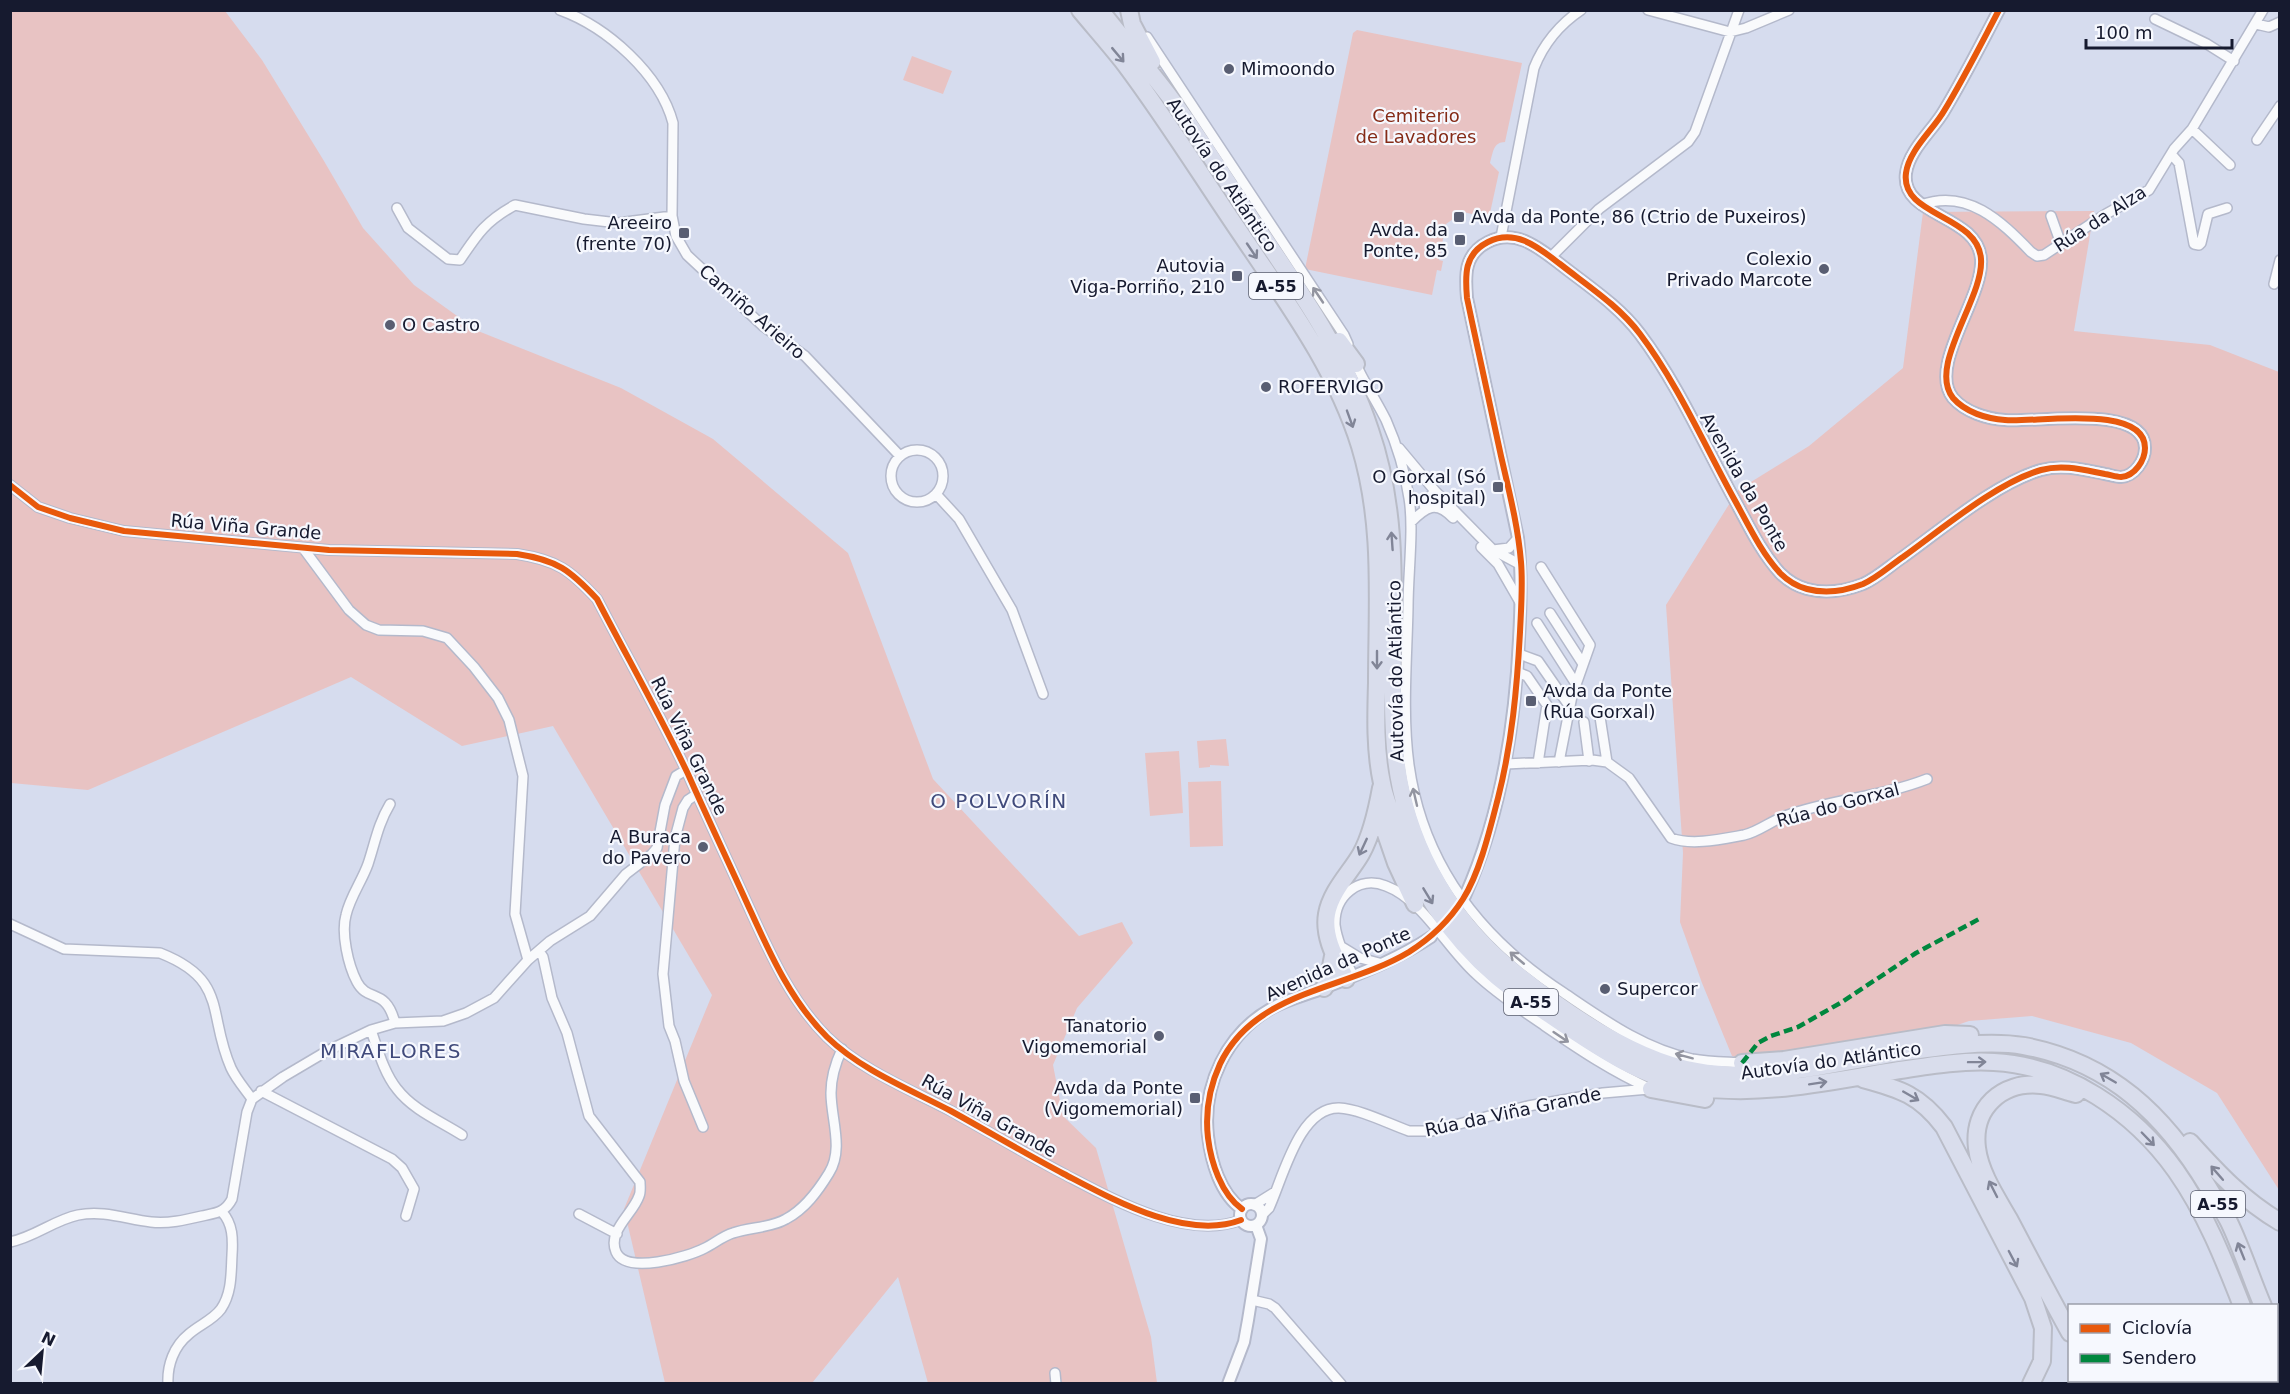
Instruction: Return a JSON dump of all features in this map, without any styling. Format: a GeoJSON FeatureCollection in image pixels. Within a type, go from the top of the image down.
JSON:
{"type":"FeatureCollection","features":[{"type":"Feature","properties":{"kind":"highway","name":"Autovía do Atlántico"},"geometry":{"type":"LineString","coordinates":[[1080,10],[1124,63],[1156,107],[1291,309],[1317,350],[1348,412],[1369,479],[1377,538],[1380,578],[1377,601],[1376,719],[1382,784],[1414,873],[1438,913],[1462,944],[1504,982],[1584,1039],[1643,1072],[1671,1082],[1712,1089],[1779,1089],[1922,1066],[1993,1062],[2022,1066],[2051,1074],[2088,1089],[2141,1132],[2176,1172],[2195,1203],[2226,1265],[2242,1304]]}},
{"type":"Feature","properties":{"kind":"highway","name":"Autovía do Atlántico"},"geometry":{"type":"LineString","coordinates":[[1100,10],[1170,98],[1304,297],[1357,395],[1378,454],[1393,542],[1395,749],[1405,808],[1418,845],[1438,885],[1453,909],[1485,945],[1524,979],[1602,1032],[1646,1056],[1694,1071],[1720,1075],[1784,1072],[1960,1045],[2020,1045],[2074,1060],[2130,1092],[2154,1114],[2190,1157],[2228,1220],[2263,1304]]}},
{"type":"Feature","properties":{"kind":"highway"},"geometry":{"type":"LineString","coordinates":[[1129,10],[1144,49],[1161,76],[1170,98]]}},
{"type":"Feature","properties":{"kind":"highway"},"geometry":{"type":"LineString","coordinates":[[1304,297],[1322,317],[1356,364]]}},
{"type":"Feature","properties":{"kind":"highway"},"geometry":{"type":"LineString","coordinates":[[1349,978],[1328,931],[1327,915],[1330,902],[1361,853],[1377,808],[1382,784]]}},
{"type":"Feature","properties":{"kind":"highway"},"geometry":{"type":"LineString","coordinates":[[1377,808],[1396,863],[1415,904]]}},
{"type":"Feature","properties":{"kind":"highway"},"geometry":{"type":"LineString","coordinates":[[1324,988],[1338,951]]}},
{"type":"Feature","properties":{"kind":"highway"},"geometry":{"type":"LineString","coordinates":[[1742,1063],[1784,1059],[1946,1034],[1998,1038],[2020,1045]]}},
{"type":"Feature","properties":{"kind":"highway"},"geometry":{"type":"LineString","coordinates":[[1857,1077],[1892,1086],[1918,1099],[1933,1112],[1944,1127],[2033,1298],[2043,1328],[2043,1350],[2042,1361],[2031,1383]]}},
{"type":"Feature","properties":{"kind":"highway"},"geometry":{"type":"LineString","coordinates":[[2068,1329],[1990,1185],[1979,1157],[1976,1135],[1978,1122],[1990,1101],[2003,1090],[2018,1085],[2043,1085],[2103,1101]]}},
{"type":"Feature","properties":{"kind":"highway"},"geometry":{"type":"LineString","coordinates":[[1651,1089],[1703,1099],[1731,1100],[1760,1098],[1779,1089]]}},
{"type":"Feature","properties":{"kind":"highway"},"geometry":{"type":"LineString","coordinates":[[2154,1114],[2184,1136],[2241,1197],[2280,1222]]}},
{"type":"Feature","properties":{"kind":"highway"},"geometry":{"type":"LineString","coordinates":[[2226,1265],[2226,1288],[2231,1304]]}},
{"type":"Feature","properties":{"kind":"street","name":"Camiño Arieiro"},"geometry":{"type":"LineString","coordinates":[[560,10],[592,26],[634,59],[670,110],[674,123],[672,216],[676,236],[687,255],[763,326],[805,356],[900,456]]}},
{"type":"Feature","properties":{"kind":"street"},"geometry":{"type":"LineString","coordinates":[[1136,10],[1143,29],[1163,63],[1344,335],[1395,444],[1408,491],[1410,522],[1406,675],[1406,736],[1409,765],[1422,825],[1456,891],[1479,922],[1522,962],[1554,987],[1622,1031],[1668,1052],[1692,1059],[1742,1063]]}},
{"type":"Feature","properties":{"kind":"street"},"geometry":{"type":"LineString","coordinates":[[1648,10],[1730,32],[1746,28],[1789,10]]}},
{"type":"Feature","properties":{"kind":"street"},"geometry":{"type":"LineString","coordinates":[[1551,257],[1599,209],[1688,142],[1695,132],[1739,10]]}},
{"type":"Feature","properties":{"kind":"street"},"geometry":{"type":"LineString","coordinates":[[1921,205],[1906,184],[1908,166],[1944,111],[1999,10]]}},
{"type":"Feature","properties":{"kind":"street","name":"Rúa da Alza"},"geometry":{"type":"LineString","coordinates":[[1921,205],[1932,201],[1955,200],[1974,204],[1995,218],[2037,256],[2044,255],[2110,212],[2149,190],[2171,154],[2192,129],[2264,10]]}},
{"type":"Feature","properties":{"kind":"street"},"geometry":{"type":"LineString","coordinates":[[1465,896],[1484,847],[1511,738],[1521,604],[1521,565],[1518,538],[1467,298],[1465,274],[1472,256],[1484,243],[1501,237],[1534,68],[1541,50],[1579,11]]}},
{"type":"Feature","properties":{"kind":"street"},"geometry":{"type":"LineString","coordinates":[[2155,18],[2207,44],[2234,61]]}},
{"type":"Feature","properties":{"kind":"street"},"geometry":{"type":"LineString","coordinates":[[2256,24],[2269,27],[2280,22]]}},
{"type":"Feature","properties":{"kind":"street"},"geometry":{"type":"LineString","coordinates":[[2257,140],[2280,106]]}},
{"type":"Feature","properties":{"kind":"street"},"geometry":{"type":"LineString","coordinates":[[2192,129],[2230,165]]}},
{"type":"Feature","properties":{"kind":"street"},"geometry":{"type":"LineString","coordinates":[[2171,154],[2179,163],[2194,244],[2201,243],[2208,214],[2227,208]]}},
{"type":"Feature","properties":{"kind":"street"},"geometry":{"type":"LineString","coordinates":[[397,208],[408,228],[448,260],[460,260],[479,231],[497,215],[514,205],[618,224],[672,216]]}},
{"type":"Feature","properties":{"kind":"street","name":"Avenida da Ponte"},"geometry":{"type":"LineString","coordinates":[[1501,237],[1516,237],[1534,244],[1612,304],[1639,332],[1666,374],[1759,544],[1780,573],[1794,585],[1811,591],[1831,592],[1865,583],[2003,487],[2039,471],[2069,467],[2121,477],[2131,474],[2144,457],[2144,440],[2129,424],[2090,418],[2007,420],[1993,418],[1969,410],[1951,395],[1946,384],[1946,372],[1949,357],[1978,283],[1981,263],[1979,245],[1959,225],[1921,205]]}},
{"type":"Feature","properties":{"kind":"street"},"geometry":{"type":"LineString","coordinates":[[2051,216],[2061,244]]}},
{"type":"Feature","properties":{"kind":"street"},"geometry":{"type":"LineString","coordinates":[[2274,284],[2280,261]]}},
{"type":"Feature","properties":{"kind":"street"},"geometry":{"type":"LineString","coordinates":[[1395,444],[1435,491],[1493,550],[1521,565]]}},
{"type":"Feature","properties":{"kind":"street"},"geometry":{"type":"LineString","coordinates":[[916,450],[925,451],[939,461],[943,478],[936,494],[921,502],[913,502],[898,494],[891,479],[891,471],[900,456],[916,450]]}},
{"type":"Feature","properties":{"kind":"street","name":"Rúa Viña Grande"},"geometry":{"type":"LineString","coordinates":[[10,485],[38,507],[70,518],[124,531],[329,550],[517,554],[548,561],[563,568],[576,576],[597,599],[686,770],[782,974],[817,1026],[842,1049],[884,1076],[1102,1193],[1150,1214],[1176,1222],[1225,1225],[1242,1214]]}},
{"type":"Feature","properties":{"kind":"street"},"geometry":{"type":"LineString","coordinates":[[1425,509],[1424,504],[1435,491]]}},
{"type":"Feature","properties":{"kind":"street"},"geometry":{"type":"LineString","coordinates":[[936,494],[959,519],[1012,610],[1043,694]]}},
{"type":"Feature","properties":{"kind":"street"},"geometry":{"type":"LineString","coordinates":[[1410,522],[1425,509],[1435,506],[1447,511],[1498,564],[1521,604]]}},
{"type":"Feature","properties":{"kind":"street"},"geometry":{"type":"LineString","coordinates":[[1493,550],[1509,548],[1518,538]]}},
{"type":"Feature","properties":{"kind":"street"},"geometry":{"type":"LineString","coordinates":[[303,548],[349,610],[366,625],[379,630],[423,631],[447,638],[498,698],[509,720],[523,776],[515,914],[528,960]]}},
{"type":"Feature","properties":{"kind":"street"},"geometry":{"type":"LineString","coordinates":[[1498,564],[1509,567],[1521,565]]}},
{"type":"Feature","properties":{"kind":"street"},"geometry":{"type":"LineString","coordinates":[[1541,567],[1590,645],[1576,684],[1559,762]]}},
{"type":"Feature","properties":{"kind":"street"},"geometry":{"type":"LineString","coordinates":[[1550,613],[1583,664]]}},
{"type":"Feature","properties":{"kind":"street"},"geometry":{"type":"LineString","coordinates":[[1537,623],[1576,684]]}},
{"type":"Feature","properties":{"kind":"street"},"geometry":{"type":"LineString","coordinates":[[1518,654],[1538,661],[1570,707]]}},
{"type":"Feature","properties":{"kind":"street"},"geometry":{"type":"LineString","coordinates":[[1517,672],[1527,676],[1547,705],[1538,763]]}},
{"type":"Feature","properties":{"kind":"street"},"geometry":{"type":"LineString","coordinates":[[1506,764],[1607,762],[1600,717]]}},
{"type":"Feature","properties":{"kind":"street"},"geometry":{"type":"LineString","coordinates":[[1584,722],[1589,761]]}},
{"type":"Feature","properties":{"kind":"street","name":"Rúa do Gorxal"},"geometry":{"type":"LineString","coordinates":[[1607,762],[1629,778],[1671,838],[1683,842],[1746,834],[1785,816],[1855,797],[1903,789],[1927,779]]}},
{"type":"Feature","properties":{"kind":"street"},"geometry":{"type":"LineString","coordinates":[[10,1242],[25,1239],[64,1219],[78,1215],[106,1213],[162,1222],[222,1212],[232,1199],[248,1104],[252,1099],[261,1091],[327,1051],[371,1030],[395,1023],[443,1021],[466,1013],[494,998],[528,960],[550,941],[590,916],[626,874],[652,854],[657,848],[665,805],[676,777],[686,770]]}},
{"type":"Feature","properties":{"kind":"street"},"geometry":{"type":"LineString","coordinates":[[697,794],[688,800],[683,808],[675,838],[663,974],[669,1026],[684,1080],[702,1127]]}},
{"type":"Feature","properties":{"kind":"street"},"geometry":{"type":"LineString","coordinates":[[390,804],[376,831],[364,873],[346,915],[344,927],[346,949],[357,982],[363,989],[384,999],[391,1007],[395,1023]]}},
{"type":"Feature","properties":{"kind":"street"},"geometry":{"type":"LineString","coordinates":[[1383,964],[1338,951],[1335,918],[1342,899],[1354,886],[1372,882],[1398,891],[1415,904],[1452,950],[1476,974],[1513,1004],[1595,1060],[1651,1089]]}},
{"type":"Feature","properties":{"kind":"street"},"geometry":{"type":"LineString","coordinates":[[10,924],[64,949],[160,953],[173,958],[200,976],[212,996],[232,1070],[252,1099]]}},
{"type":"Feature","properties":{"kind":"street","name":"Avenida da Ponte"},"geometry":{"type":"LineString","coordinates":[[1242,1214],[1221,1184],[1209,1145],[1207,1125],[1208,1102],[1216,1073],[1238,1036],[1274,1007],[1408,953],[1431,937]]}},
{"type":"Feature","properties":{"kind":"street"},"geometry":{"type":"LineString","coordinates":[[539,951],[543,957],[552,998],[567,1033],[589,1116],[640,1182],[640,1195],[614,1240],[616,1253],[624,1261],[631,1263],[664,1261],[697,1252],[722,1237],[784,1221],[805,1206],[830,1172],[836,1156],[831,1093],[834,1067],[842,1049]]}},
{"type":"Feature","properties":{"kind":"street"},"geometry":{"type":"LineString","coordinates":[[371,1030],[388,1076],[397,1090],[411,1104],[462,1135]]}},
{"type":"Feature","properties":{"kind":"street","name":"Rúa da Viña Grande"},"geometry":{"type":"LineString","coordinates":[[1624,1091],[1627,1078]]}},
{"type":"Feature","properties":{"kind":"street","name":"Rúa da Viña Grande"},"geometry":{"type":"LineString","coordinates":[[1262,1215],[1269,1208],[1294,1147],[1308,1124],[1316,1114],[1327,1109],[1346,1109],[1418,1132],[1432,1131],[1528,1106],[1651,1089]]}},
{"type":"Feature","properties":{"kind":"street"},"geometry":{"type":"LineString","coordinates":[[261,1091],[392,1159],[402,1168],[414,1189],[406,1216]]}},
{"type":"Feature","properties":{"kind":"street"},"geometry":{"type":"LineString","coordinates":[[1254,1205],[1261,1210],[1260,1221],[1256,1225],[1247,1225],[1242,1214],[1250,1204],[1254,1205],[1275,1192]]}},
{"type":"Feature","properties":{"kind":"street"},"geometry":{"type":"LineString","coordinates":[[168,1383],[168,1372],[176,1349],[187,1335],[215,1316],[228,1296],[231,1282],[232,1239],[228,1218],[222,1212]]}},
{"type":"Feature","properties":{"kind":"street"},"geometry":{"type":"LineString","coordinates":[[579,1214],[616,1234]]}},
{"type":"Feature","properties":{"kind":"street"},"geometry":{"type":"LineString","coordinates":[[1228,1383],[1244,1342],[1252,1300],[1262,1239],[1256,1225]]}},
{"type":"Feature","properties":{"kind":"street"},"geometry":{"type":"LineString","coordinates":[[1252,1300],[1269,1304],[1275,1308],[1341,1383]]}},
{"type":"Feature","properties":{"kind":"street"},"geometry":{"type":"LineString","coordinates":[[1055,1373],[1056,1383]]}},
{"type":"Feature","properties":{"kind":"green space"},"geometry":{"type":"Polygon","coordinates":[[[10,11],[225,11],[262,60],[363,228],[414,285],[478,331],[621,388],[713,439],[848,553],[933,779],[1079,936],[1122,922],[1133,943],[1077,1008],[1053,1065],[1063,1116],[1096,1148],[1151,1337],[1157,1383],[928,1383],[898,1277],[812,1383],[665,1383],[624,1209],[712,995],[553,726],[462,746],[351,677],[88,790],[11,783],[10,11]]]}},
{"type":"Feature","properties":{"kind":"green space","name":"Cemiterio de Lavadores"},"geometry":{"type":"Polygon","coordinates":[[[1357,30],[1522,63],[1505,142],[1496,146],[1490,163],[1499,172],[1490,213],[1485,217],[1463,212],[1446,224],[1439,260],[1443,261],[1441,271],[1437,270],[1432,295],[1305,269],[1353,33],[1357,30]]]}},
{"type":"Feature","properties":{"kind":"green space"},"geometry":{"type":"Polygon","coordinates":[[[912,56],[952,71],[943,94],[903,80],[912,56]]]}},
{"type":"Feature","properties":{"kind":"green space"},"geometry":{"type":"Polygon","coordinates":[[[2094,211],[2074,331],[2210,345],[2279,372],[2279,1190],[2217,1093],[2131,1043],[2032,1016],[1969,1021],[1878,1052],[1767,1067],[1732,1056],[1680,922],[1683,853],[1666,605],[1738,490],[1809,446],[1903,368],[1923,212],[2094,211]]]}},
{"type":"Feature","properties":{"kind":"green space"},"geometry":{"type":"Polygon","coordinates":[[[1226,739],[1229,766],[1210,765],[1210,767],[1199,768],[1197,741],[1226,739]]]}},
{"type":"Feature","properties":{"kind":"green space"},"geometry":{"type":"Polygon","coordinates":[[[1179,751],[1183,813],[1150,816],[1145,753],[1179,751]]]}},
{"type":"Feature","properties":{"kind":"green space"},"geometry":{"type":"Polygon","coordinates":[[[1221,781],[1223,846],[1190,847],[1188,782],[1221,781]]]}},
{"type":"Feature","properties":{"kind":"marked path"},"geometry":{"type":"LineString","coordinates":[[1742,1063],[1758,1043],[1798,1027],[1842,1002],[1916,953],[1979,919]]}},
{"type":"Feature","properties":{"kind":"cycle path"},"geometry":{"type":"LineString","coordinates":[[1242,1209],[1228,1195],[1218,1177],[1208,1138],[1209,1100],[1220,1064],[1236,1040],[1255,1021],[1279,1006],[1384,965],[1409,952],[1439,928],[1458,907],[1475,876],[1498,798],[1507,757],[1515,695],[1522,571],[1513,509],[1467,298],[1466,273],[1470,259],[1480,247],[1498,238],[1508,237],[1535,246],[1592,288],[1632,324],[1678,393],[1760,546],[1780,573],[1792,583],[1803,588],[1814,591],[1835,591],[1863,584],[1970,508],[2024,476],[2049,468],[2065,468],[2121,477],[2131,474],[2141,462],[2145,448],[2140,434],[2127,425],[2086,418],[2019,420],[1991,418],[1970,411],[1958,403],[1953,398],[1947,384],[1947,368],[1951,350],[1980,275],[1981,259],[1977,244],[1967,233],[1915,199],[1907,187],[1906,173],[1912,156],[1944,111],[1999,10]]}},
{"type":"Feature","properties":{"kind":"cycle path"},"geometry":{"type":"LineString","coordinates":[[10,485],[38,507],[70,518],[124,531],[329,550],[517,554],[543,559],[562,568],[597,599],[688,774],[780,973],[801,1006],[827,1037],[840,1049],[870,1069],[1104,1195],[1173,1221],[1197,1225],[1220,1225],[1241,1220]]}},
{"type":"Feature","properties":{"kind":"place","name":"Mimoondo"},"geometry":{"type":"Point","coordinates":[1229,69]}},
{"type":"Feature","properties":{"kind":"place","name":"Avda da Ponte, 86 (Ctrio de Puxeiros)"},"geometry":{"type":"Point","coordinates":[1459,217]}},
{"type":"Feature","properties":{"kind":"place","name":"Areeiro (frente 70)"},"geometry":{"type":"Point","coordinates":[684,233]}},
{"type":"Feature","properties":{"kind":"place","name":"Avda. da Ponte, 85"},"geometry":{"type":"Point","coordinates":[1460,240]}},
{"type":"Feature","properties":{"kind":"place","name":"Colexio Privado Marcote"},"geometry":{"type":"Point","coordinates":[1824,269]}},
{"type":"Feature","properties":{"kind":"place","name":"Autovia Viga-Porriño, 210"},"geometry":{"type":"Point","coordinates":[1237,276]}},
{"type":"Feature","properties":{"kind":"place","name":"O Castro"},"geometry":{"type":"Point","coordinates":[390,325]}},
{"type":"Feature","properties":{"kind":"place","name":"ROFERVIGO"},"geometry":{"type":"Point","coordinates":[1266,387]}},
{"type":"Feature","properties":{"kind":"place","name":"O Gorxal (Só hospital)"},"geometry":{"type":"Point","coordinates":[1498,487]}},
{"type":"Feature","properties":{"kind":"place","name":"Avda da Ponte (Rúa Gorxal)"},"geometry":{"type":"Point","coordinates":[1531,701]}},
{"type":"Feature","properties":{"kind":"place","name":"A Buraca do Pavero"},"geometry":{"type":"Point","coordinates":[703,847]}},
{"type":"Feature","properties":{"kind":"place","name":"Supercor"},"geometry":{"type":"Point","coordinates":[1605,989]}},
{"type":"Feature","properties":{"kind":"place","name":"Tanatorio Vigomemorial"},"geometry":{"type":"Point","coordinates":[1159,1036]}},
{"type":"Feature","properties":{"kind":"place","name":"Avda da Ponte (Vigomemorial)"},"geometry":{"type":"Point","coordinates":[1195,1098]}},
{"type":"Feature","properties":{"kind":"district","name":"O POLVORÍN"},"geometry":{"type":"Point","coordinates":[999,801]}},
{"type":"Feature","properties":{"kind":"district","name":"MIRAFLORES"},"geometry":{"type":"Point","coordinates":[391,1051]}}]}
